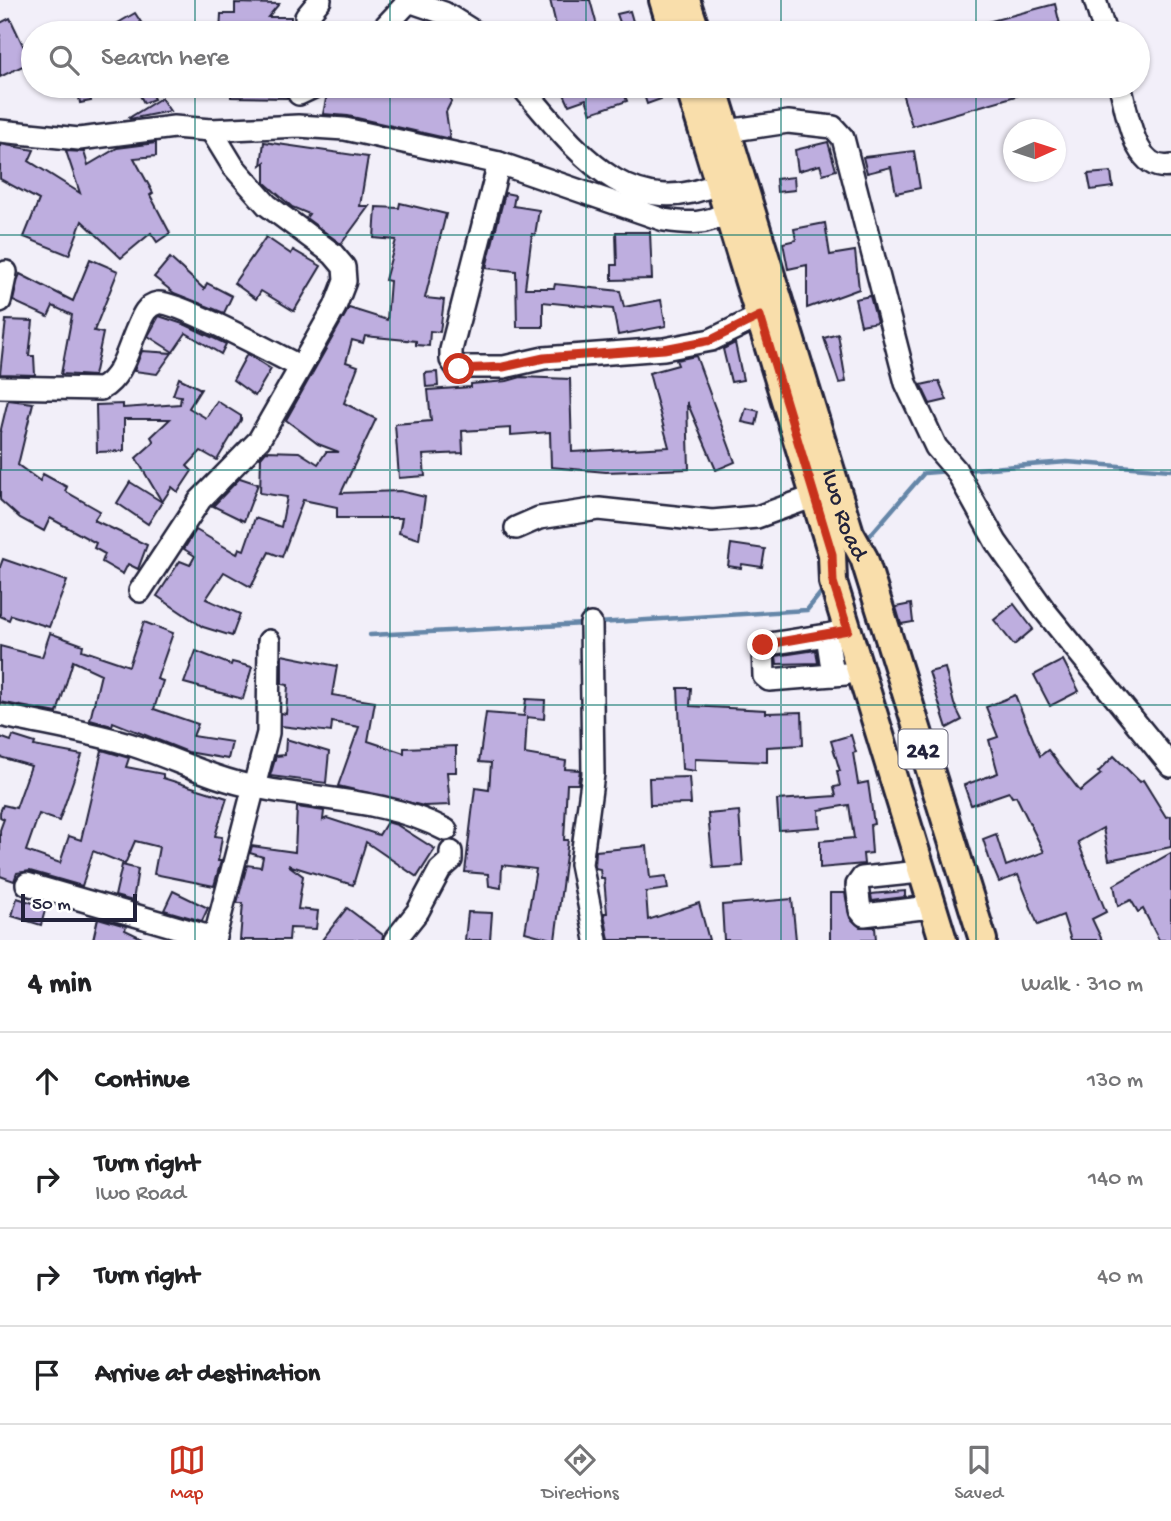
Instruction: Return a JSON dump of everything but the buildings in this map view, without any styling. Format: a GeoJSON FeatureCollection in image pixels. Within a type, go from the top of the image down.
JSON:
{"type":"FeatureCollection","features":[{"type":"Feature","properties":{"kind":"main road"},"geometry":{"type":"LineString","coordinates":[[663,0],[669,21]]}},
{"type":"Feature","properties":{"kind":"main road"},"geometry":{"type":"LineString","coordinates":[[686,0],[693,21]]}},
{"type":"Feature","properties":{"kind":"main road","name":"Iwo Road"},"geometry":{"type":"LineString","coordinates":[[693,98],[832,554],[837,633],[861,674],[910,871],[933,911],[943,940]]}},
{"type":"Feature","properties":{"kind":"main road","name":"Iwo Road"},"geometry":{"type":"LineString","coordinates":[[717,98],[850,533],[864,558],[983,940]]}},
{"type":"Feature","properties":{"kind":"street"},"geometry":{"type":"LineString","coordinates":[[310,21],[306,17],[320,0]]}},
{"type":"Feature","properties":{"kind":"street"},"geometry":{"type":"LineString","coordinates":[[389,21],[407,0],[444,13],[457,21]]}},
{"type":"Feature","properties":{"kind":"street"},"geometry":{"type":"LineString","coordinates":[[1095,0],[1101,21]]}},
{"type":"Feature","properties":{"kind":"street"},"geometry":{"type":"LineString","coordinates":[[532,98],[586,159],[619,183],[663,197],[696,193],[719,183]]}},
{"type":"Feature","properties":{"kind":"street"},"geometry":{"type":"LineString","coordinates":[[1124,98],[1144,157],[1158,167],[1171,166]]}},
{"type":"Feature","properties":{"kind":"street"},"geometry":{"type":"LineString","coordinates":[[727,131],[788,122],[833,127],[843,138],[906,383],[936,447],[956,470],[996,542],[1045,611],[1171,766]]}},
{"type":"Feature","properties":{"kind":"street"},"geometry":{"type":"LineString","coordinates":[[0,131],[79,139],[174,127],[211,130],[298,126],[345,130],[499,163],[664,220],[691,224],[711,222],[728,212]]}},
{"type":"Feature","properties":{"kind":"street"},"geometry":{"type":"LineString","coordinates":[[140,591],[200,500],[259,440],[342,291],[344,267],[333,254],[267,205],[233,166],[211,130]]}},
{"type":"Feature","properties":{"kind":"street"},"geometry":{"type":"LineString","coordinates":[[499,163],[452,350],[451,360],[456,368],[503,367],[544,358],[664,349],[711,340],[760,316]]}},
{"type":"Feature","properties":{"kind":"street"},"geometry":{"type":"LineString","coordinates":[[0,301],[6,272]]}},
{"type":"Feature","properties":{"kind":"street"},"geometry":{"type":"LineString","coordinates":[[0,387],[101,389],[117,376],[141,319],[148,307],[156,303],[183,310],[299,366]]}},
{"type":"Feature","properties":{"kind":"street"},"geometry":{"type":"LineString","coordinates":[[516,528],[539,518],[599,509],[712,521],[746,518],[815,496]]}},
{"type":"Feature","properties":{"kind":"street"},"geometry":{"type":"LineString","coordinates":[[591,624],[593,774],[581,864],[596,940]]}},
{"type":"Feature","properties":{"kind":"street"},"geometry":{"type":"LineString","coordinates":[[833,675],[837,633],[763,645],[764,676],[769,680],[861,674]]}},
{"type":"Feature","properties":{"kind":"street"},"geometry":{"type":"LineString","coordinates":[[27,884],[214,939],[268,733],[269,641]]}},
{"type":"Feature","properties":{"kind":"street"},"geometry":{"type":"LineString","coordinates":[[0,715],[134,746],[184,767],[253,787],[354,802],[425,819],[446,830]]}},
{"type":"Feature","properties":{"kind":"street"},"geometry":{"type":"LineString","coordinates":[[395,940],[418,911],[440,870],[451,860],[451,852]]}},
{"type":"Feature","properties":{"kind":"street"},"geometry":{"type":"LineString","coordinates":[[904,911],[910,871],[862,878],[857,885],[860,910],[864,915],[904,911],[930,908],[933,911]]}},
{"type":"Feature","properties":{"kind":"waterway"},"geometry":{"type":"LineString","coordinates":[[965,470],[1067,462],[1171,470]]}},
{"type":"Feature","properties":{"kind":"waterway"},"geometry":{"type":"LineString","coordinates":[[866,540],[924,473],[949,471]]}},
{"type":"Feature","properties":{"kind":"waterway"},"geometry":{"type":"LineString","coordinates":[[598,623],[807,610],[824,589]]}},
{"type":"Feature","properties":{"kind":"waterway"},"geometry":{"type":"LineString","coordinates":[[370,635],[585,624]]}},
{"type":"Feature","properties":{"kind":"route"},"geometry":{"type":"LineString","coordinates":[[459,369],[503,367],[544,358],[664,349],[711,340],[760,316],[832,554],[833,582],[848,630],[763,645]]}}]}
